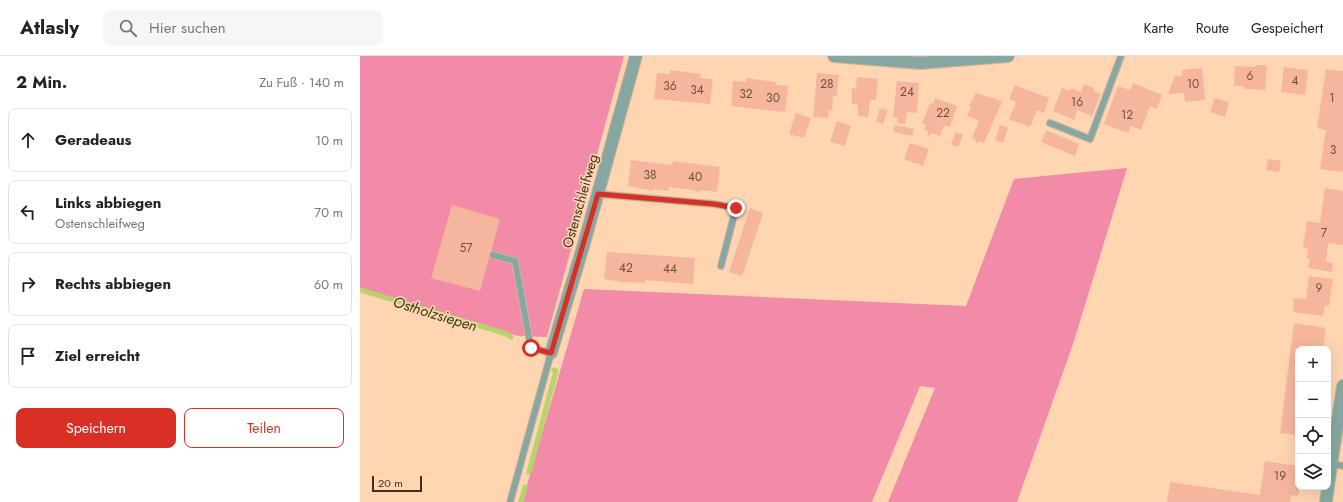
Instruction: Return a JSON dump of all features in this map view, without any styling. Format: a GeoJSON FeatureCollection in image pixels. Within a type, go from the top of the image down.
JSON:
{"type":"FeatureCollection","features":[{"type":"Feature","properties":{"kind":"street","name":"Ostenschleifweg"},"geometry":{"type":"LineString","coordinates":[[551,353],[598,194],[636,56]]}},
{"type":"Feature","properties":{"kind":"street"},"geometry":{"type":"LineString","coordinates":[[834,56],[920,63],[1008,56]]}},
{"type":"Feature","properties":{"kind":"street"},"geometry":{"type":"LineString","coordinates":[[1331,480],[1337,465],[1343,386]]}},
{"type":"Feature","properties":{"kind":"street"},"geometry":{"type":"LineString","coordinates":[[1326,502],[1328,490]]}},
{"type":"Feature","properties":{"kind":"lane"},"geometry":{"type":"LineString","coordinates":[[1050,123],[1090,139],[1121,56]]}},
{"type":"Feature","properties":{"kind":"lane"},"geometry":{"type":"LineString","coordinates":[[598,194],[714,204],[736,208],[720,266]]}},
{"type":"Feature","properties":{"kind":"lane"},"geometry":{"type":"LineString","coordinates":[[493,255],[515,261],[531,348],[551,353],[510,502]]}},
{"type":"Feature","properties":{"kind":"shaded area"},"geometry":{"type":"Polygon","coordinates":[[[360,56],[624,56],[547,337],[518,336],[360,288],[360,56]]]}},
{"type":"Feature","properties":{"kind":"shaded area"},"geometry":{"type":"Polygon","coordinates":[[[1127,168],[1073,344],[1017,502],[888,502],[935,388],[920,386],[872,502],[522,502],[584,289],[966,306],[1014,179],[1127,168]]]}},
{"type":"Feature","properties":{"kind":"building"},"geometry":{"type":"Polygon","coordinates":[[[1256,65],[1267,65],[1265,90],[1244,89],[1244,86],[1234,86],[1235,66],[1255,67],[1256,65]]]}},
{"type":"Feature","properties":{"kind":"building"},"geometry":{"type":"Polygon","coordinates":[[[1284,67],[1308,70],[1305,95],[1281,92],[1284,67]]]}},
{"type":"Feature","properties":{"kind":"building"},"geometry":{"type":"Polygon","coordinates":[[[1202,68],[1205,100],[1185,102],[1184,93],[1168,94],[1175,76],[1182,76],[1182,70],[1202,68]]]}},
{"type":"Feature","properties":{"kind":"building"},"geometry":{"type":"Polygon","coordinates":[[[1326,69],[1343,71],[1343,172],[1320,169],[1326,130],[1317,128],[1326,69]]]}},
{"type":"Feature","properties":{"kind":"building"},"geometry":{"type":"Polygon","coordinates":[[[670,70],[701,74],[700,78],[713,79],[710,104],[654,99],[657,73],[670,74],[670,70]]]}},
{"type":"Feature","properties":{"kind":"building"},"geometry":{"type":"Polygon","coordinates":[[[817,73],[839,75],[837,96],[833,96],[832,110],[829,110],[828,118],[813,117],[817,73]]]}},
{"type":"Feature","properties":{"kind":"building"},"geometry":{"type":"Polygon","coordinates":[[[857,77],[878,79],[876,100],[870,100],[868,117],[858,116],[858,105],[852,104],[852,88],[856,89],[857,77]]]}},
{"type":"Feature","properties":{"kind":"building"},"geometry":{"type":"Polygon","coordinates":[[[746,78],[776,82],[776,85],[788,86],[785,112],[731,106],[733,81],[746,82],[746,78]]]}},
{"type":"Feature","properties":{"kind":"building"},"geometry":{"type":"Polygon","coordinates":[[[897,81],[919,83],[917,113],[907,112],[905,124],[897,123],[898,118],[893,117],[897,81]]]}},
{"type":"Feature","properties":{"kind":"building"},"geometry":{"type":"Polygon","coordinates":[[[1133,83],[1162,95],[1157,109],[1150,106],[1141,130],[1131,126],[1128,133],[1104,124],[1118,86],[1130,90],[1133,83]]]}},
{"type":"Feature","properties":{"kind":"building"},"geometry":{"type":"Polygon","coordinates":[[[1084,84],[1094,88],[1093,91],[1101,94],[1092,116],[1077,110],[1074,120],[1053,111],[1062,88],[1070,91],[1071,88],[1081,92],[1084,84]]]}},
{"type":"Feature","properties":{"kind":"building"},"geometry":{"type":"Polygon","coordinates":[[[1015,85],[1049,98],[1044,113],[1037,110],[1030,127],[1009,119],[1016,102],[1009,99],[1015,85]]]}},
{"type":"Feature","properties":{"kind":"building"},"geometry":{"type":"Polygon","coordinates":[[[976,93],[1002,101],[984,143],[979,141],[978,143],[975,142],[976,140],[972,138],[979,121],[967,116],[971,107],[969,106],[976,93]]]}},
{"type":"Feature","properties":{"kind":"building"},"geometry":{"type":"Polygon","coordinates":[[[935,98],[957,106],[950,127],[944,125],[940,136],[931,133],[930,136],[927,135],[928,131],[924,130],[926,124],[922,123],[930,103],[933,104],[935,98]]]}},
{"type":"Feature","properties":{"kind":"building"},"geometry":{"type":"Polygon","coordinates":[[[1215,98],[1229,102],[1225,117],[1210,112],[1215,98]]]}},
{"type":"Feature","properties":{"kind":"building"},"geometry":{"type":"Polygon","coordinates":[[[880,108],[888,110],[883,124],[876,121],[880,108]]]}},
{"type":"Feature","properties":{"kind":"building"},"geometry":{"type":"Polygon","coordinates":[[[796,113],[811,118],[804,138],[789,134],[796,113]]]}},
{"type":"Feature","properties":{"kind":"building"},"geometry":{"type":"Polygon","coordinates":[[[837,121],[851,126],[845,146],[830,142],[837,121]]]}},
{"type":"Feature","properties":{"kind":"building"},"geometry":{"type":"Polygon","coordinates":[[[895,125],[914,129],[912,136],[893,132],[895,125]]]}},
{"type":"Feature","properties":{"kind":"building"},"geometry":{"type":"Polygon","coordinates":[[[1000,125],[1008,128],[1003,143],[995,140],[1000,125]]]}},
{"type":"Feature","properties":{"kind":"building"},"geometry":{"type":"Polygon","coordinates":[[[1046,130],[1079,144],[1075,156],[1041,142],[1046,130]]]}},
{"type":"Feature","properties":{"kind":"building"},"geometry":{"type":"Polygon","coordinates":[[[956,132],[963,135],[958,147],[951,144],[956,132]]]}},
{"type":"Feature","properties":{"kind":"building"},"geometry":{"type":"Polygon","coordinates":[[[910,143],[929,149],[923,166],[904,159],[910,143]]]}},
{"type":"Feature","properties":{"kind":"building"},"geometry":{"type":"Polygon","coordinates":[[[1268,159],[1281,161],[1279,172],[1266,170],[1268,159]]]}},
{"type":"Feature","properties":{"kind":"building"},"geometry":{"type":"Polygon","coordinates":[[[631,160],[672,165],[673,161],[720,167],[717,192],[700,190],[700,192],[669,187],[669,191],[653,189],[653,191],[628,186],[631,160]]]}},
{"type":"Feature","properties":{"kind":"building"},"geometry":{"type":"Polygon","coordinates":[[[1325,188],[1343,191],[1343,245],[1328,243],[1326,262],[1333,263],[1332,272],[1308,268],[1310,259],[1307,259],[1308,248],[1303,247],[1307,221],[1320,223],[1325,188]]]}},
{"type":"Feature","properties":{"kind":"building"},"geometry":{"type":"Polygon","coordinates":[[[452,205],[500,219],[480,291],[431,278],[452,205]]]}},
{"type":"Feature","properties":{"kind":"building"},"geometry":{"type":"Polygon","coordinates":[[[750,208],[763,213],[742,276],[729,272],[750,208]]]}},
{"type":"Feature","properties":{"kind":"building"},"geometry":{"type":"Polygon","coordinates":[[[607,252],[695,258],[693,284],[645,280],[645,283],[628,283],[604,279],[607,252]]]}},
{"type":"Feature","properties":{"kind":"building"},"geometry":{"type":"Polygon","coordinates":[[[1309,276],[1333,279],[1329,306],[1325,305],[1323,316],[1293,312],[1294,298],[1306,299],[1309,276]]]}},
{"type":"Feature","properties":{"kind":"building"},"geometry":{"type":"Polygon","coordinates":[[[1294,323],[1326,328],[1323,346],[1295,346],[1295,435],[1280,433],[1294,323]]]}},
{"type":"Feature","properties":{"kind":"building"},"geometry":{"type":"Polygon","coordinates":[[[1265,461],[1295,466],[1295,490],[1299,490],[1298,496],[1291,495],[1290,502],[1167,502],[1170,482],[1260,495],[1265,461]]]}},
{"type":"Feature","properties":{"kind":"waterway","name":"Ostholzsiepen"},"geometry":{"type":"LineString","coordinates":[[360,290],[507,334],[511,337]]}},
{"type":"Feature","properties":{"kind":"waterway","name":"Ostholzsiepen"},"geometry":{"type":"LineString","coordinates":[[529,472],[556,371],[554,370]]}},
{"type":"Feature","properties":{"kind":"waterway","name":"Ostholzsiepen"},"geometry":{"type":"LineString","coordinates":[[521,502],[525,487]]}},
{"type":"Feature","properties":{"kind":"route"},"geometry":{"type":"LineString","coordinates":[[531,348],[551,353],[598,194],[714,204],[736,208]]}}]}
